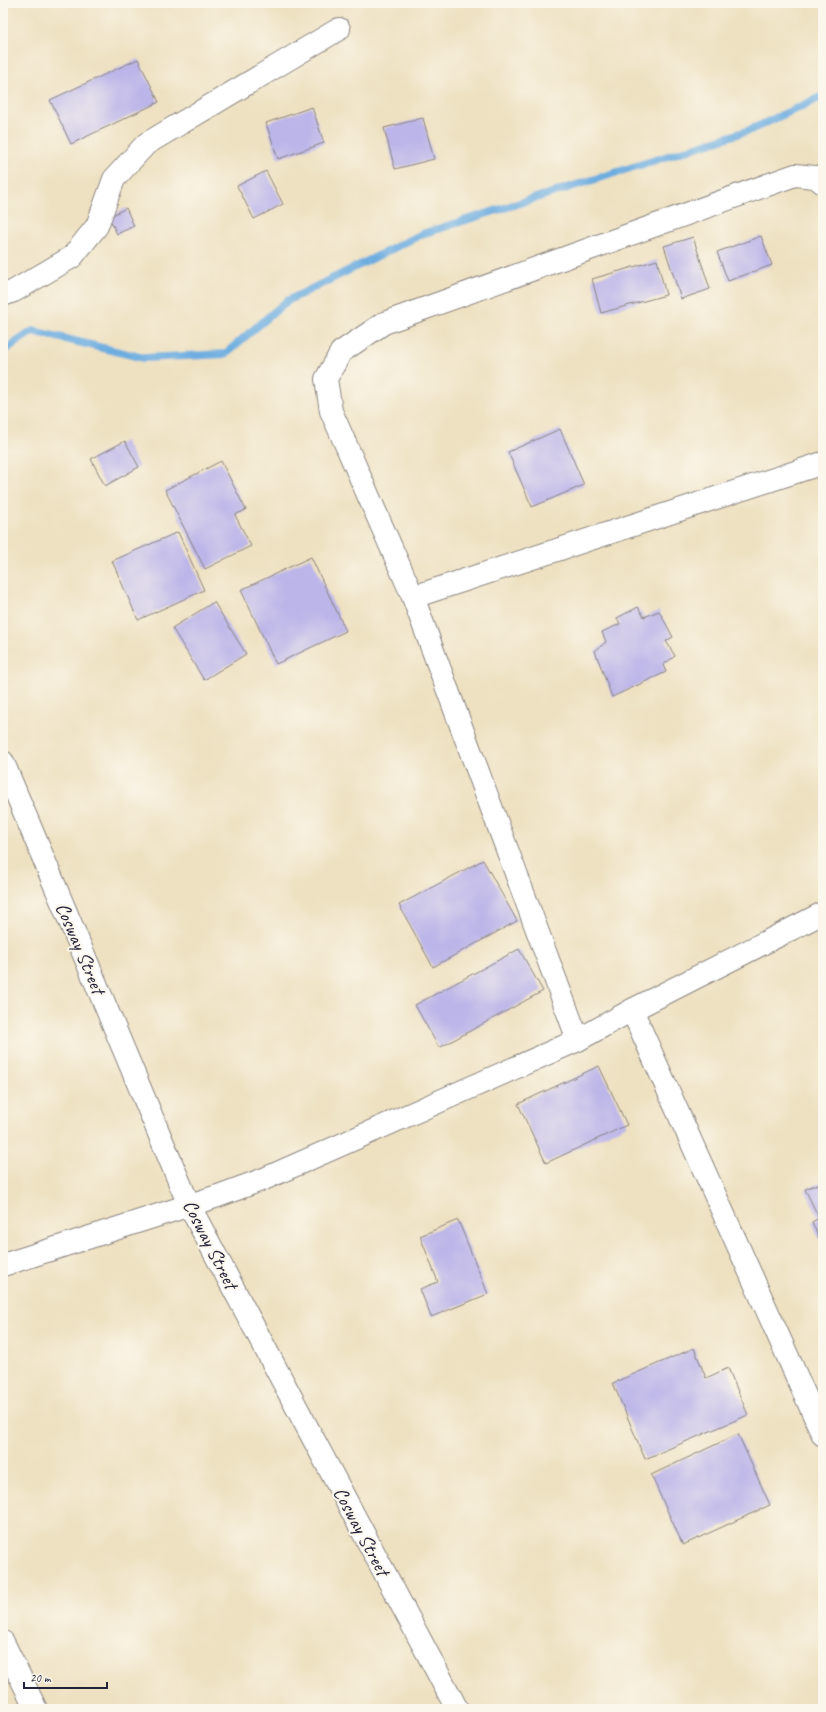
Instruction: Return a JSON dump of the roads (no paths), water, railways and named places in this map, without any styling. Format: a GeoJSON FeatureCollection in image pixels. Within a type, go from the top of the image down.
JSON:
{"type":"FeatureCollection","features":[{"type":"Feature","properties":{"kind":"street"},"geometry":{"type":"LineString","coordinates":[[3,295],[14,291],[72,256],[97,226],[114,179],[146,144],[339,29]]}},
{"type":"Feature","properties":{"kind":"street"},"geometry":{"type":"LineString","coordinates":[[578,1040],[413,597],[331,411],[326,379],[341,352],[384,324],[795,175],[815,177],[823,183]]}},
{"type":"Feature","properties":{"kind":"street"},"geometry":{"type":"LineString","coordinates":[[413,597],[823,463]]}},
{"type":"Feature","properties":{"kind":"street","name":"Cosway Street"},"geometry":{"type":"LineString","coordinates":[[3,762],[190,1205],[455,1708]]}},
{"type":"Feature","properties":{"kind":"street"},"geometry":{"type":"LineString","coordinates":[[3,1265],[190,1205],[264,1179],[578,1040],[632,1010],[823,913]]}},
{"type":"Feature","properties":{"kind":"street"},"geometry":{"type":"LineString","coordinates":[[632,1010],[823,1435]]}},
{"type":"Feature","properties":{"kind":"street"},"geometry":{"type":"LineString","coordinates":[[3,1642],[36,1709]]}},
{"type":"Feature","properties":{"kind":"waterway"},"geometry":{"type":"LineString","coordinates":[[3,351],[33,331],[144,358],[225,354],[287,301],[422,234],[750,130],[823,96]]}}]}
